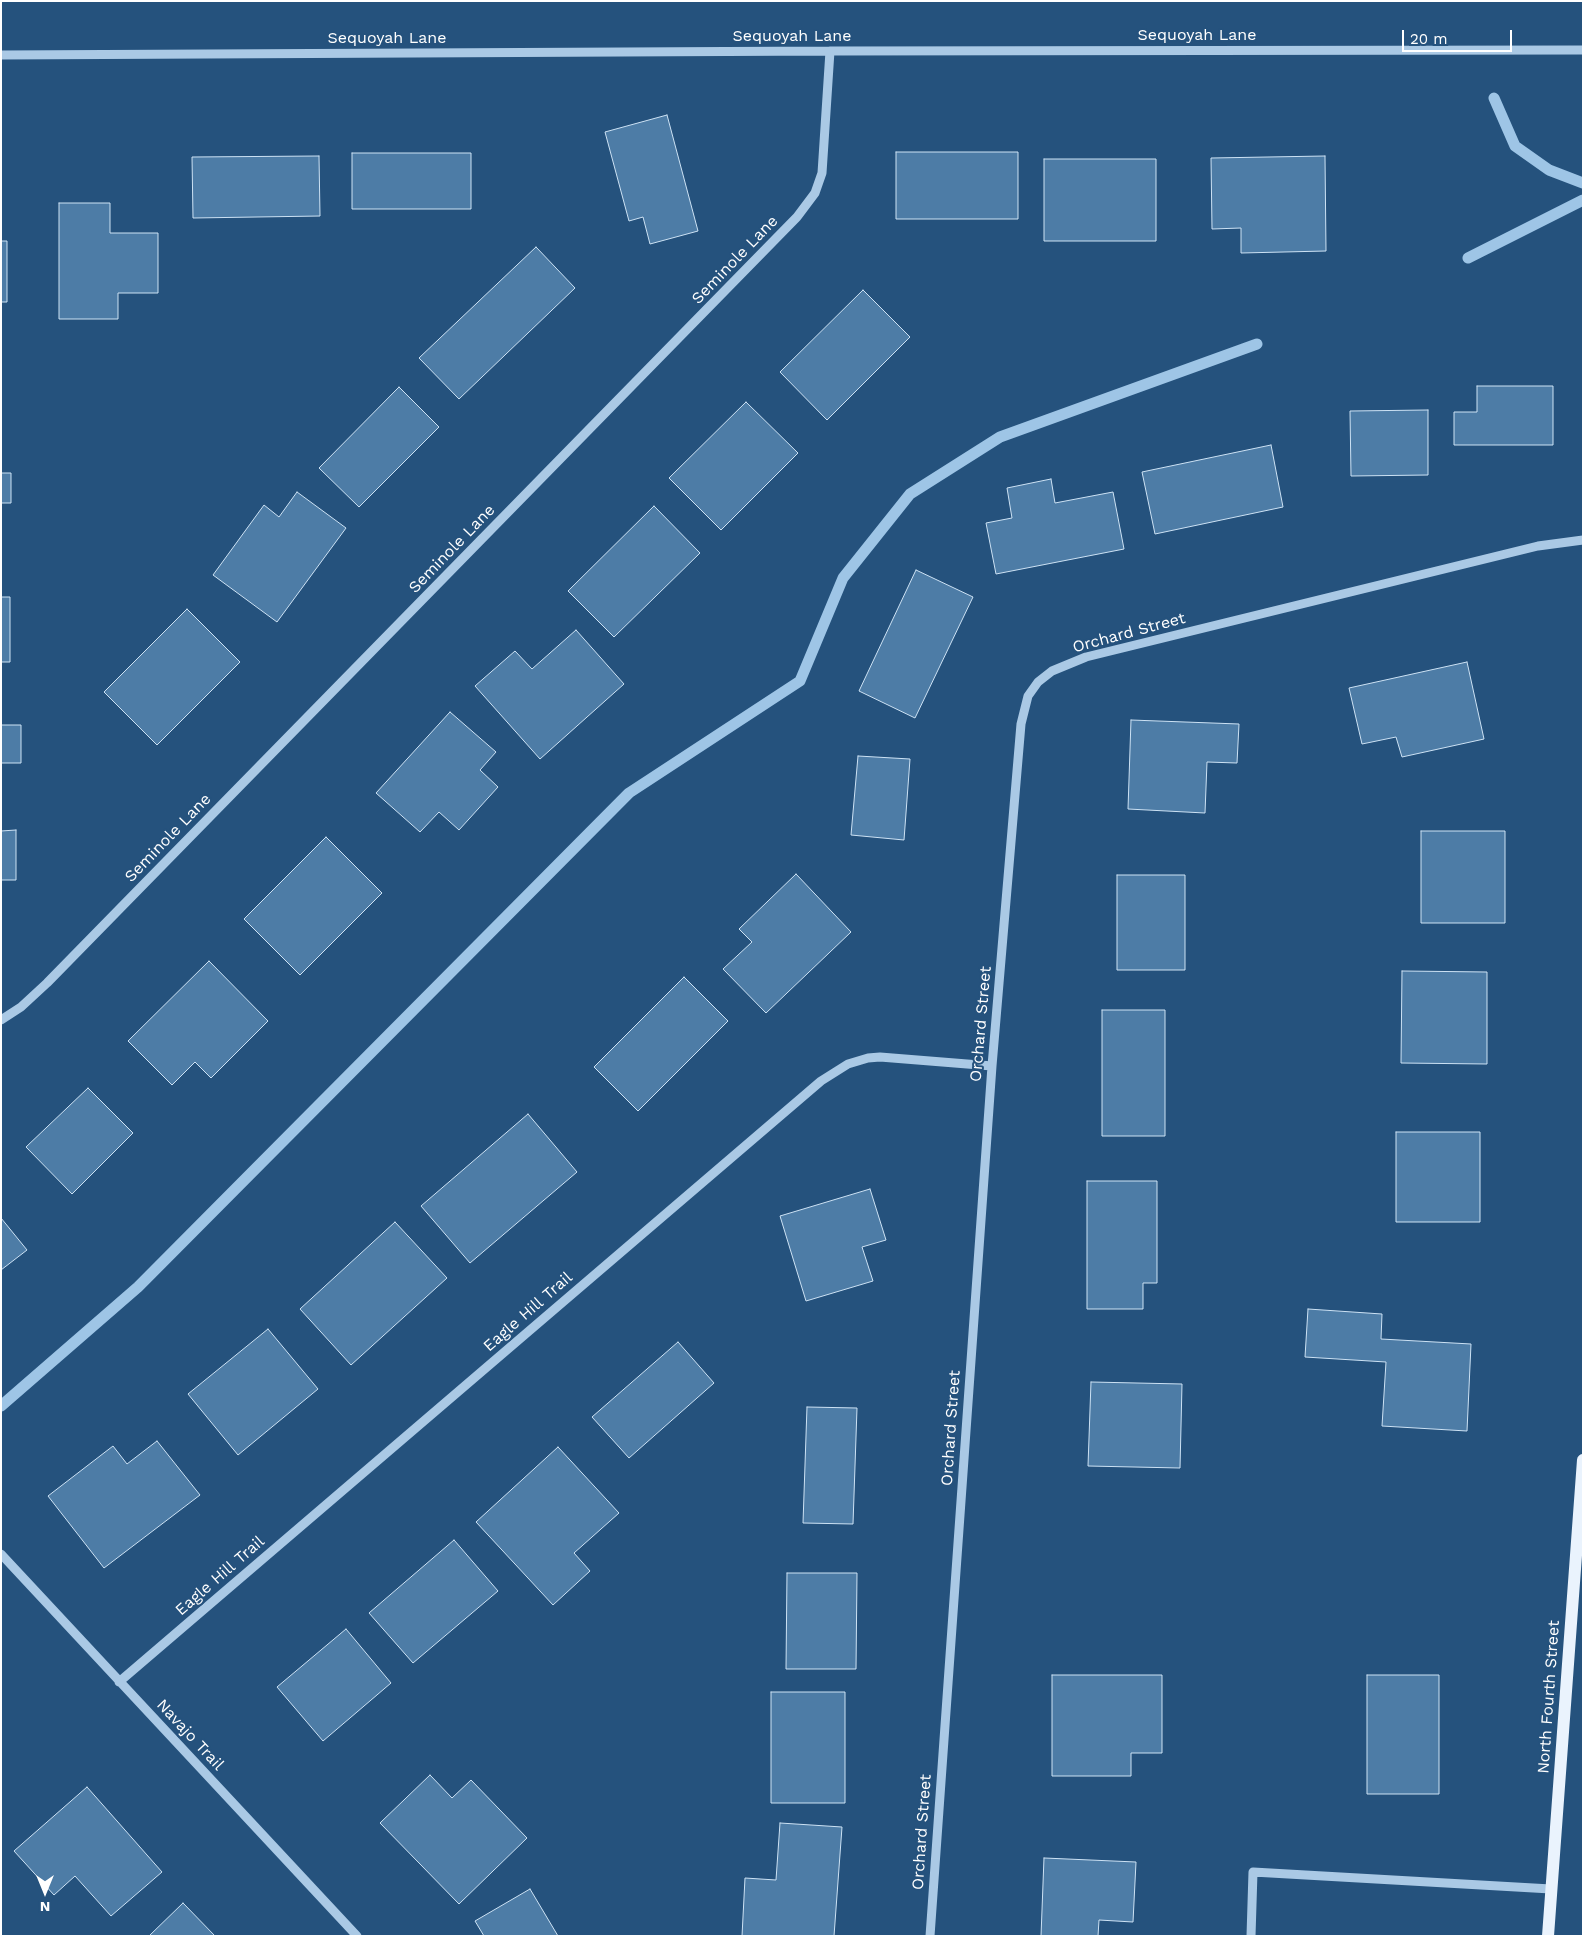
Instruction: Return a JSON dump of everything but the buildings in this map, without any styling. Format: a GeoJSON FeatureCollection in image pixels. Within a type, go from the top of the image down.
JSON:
{"type":"FeatureCollection","features":[{"type":"Feature","properties":{"kind":"main road","name":"North Fourth Street"},"geometry":{"type":"LineString","coordinates":[[1548,1936],[1583,1460]]}},
{"type":"Feature","properties":{"kind":"street","name":"Sequoyah Lane"},"geometry":{"type":"LineString","coordinates":[[1,55],[1583,50]]}},
{"type":"Feature","properties":{"kind":"street","name":"Seminole Lane"},"geometry":{"type":"LineString","coordinates":[[1,1020],[34,996],[54,976],[797,217],[815,193],[822,172],[830,51]]}},
{"type":"Feature","properties":{"kind":"street","name":"Orchard Street"},"geometry":{"type":"LineString","coordinates":[[930,1936],[992,1066],[1021,724],[1028,696],[1045,676],[1059,668],[1086,658],[1538,546],[1583,540]]}},
{"type":"Feature","properties":{"kind":"street","name":"Eagle Hill Trail"},"geometry":{"type":"LineString","coordinates":[[119,1682],[821,1081],[848,1064],[880,1057],[992,1066]]}},
{"type":"Feature","properties":{"kind":"street","name":"Navajo Trail"},"geometry":{"type":"LineString","coordinates":[[1,1554],[357,1936]]}},
{"type":"Feature","properties":{"kind":"street"},"geometry":{"type":"LineString","coordinates":[[1251,1936],[1254,1872],[1551,1889]]}},
{"type":"Feature","properties":{"kind":"waterway"},"geometry":{"type":"LineString","coordinates":[[1494,98],[1515,146],[1549,170],[1583,183]]}},
{"type":"Feature","properties":{"kind":"waterway"},"geometry":{"type":"LineString","coordinates":[[1468,258],[1583,200]]}},
{"type":"Feature","properties":{"kind":"waterway"},"geometry":{"type":"LineString","coordinates":[[1,1406],[138,1287],[629,793],[800,681],[843,578],[910,494],[1000,437],[1257,344]]}}]}
